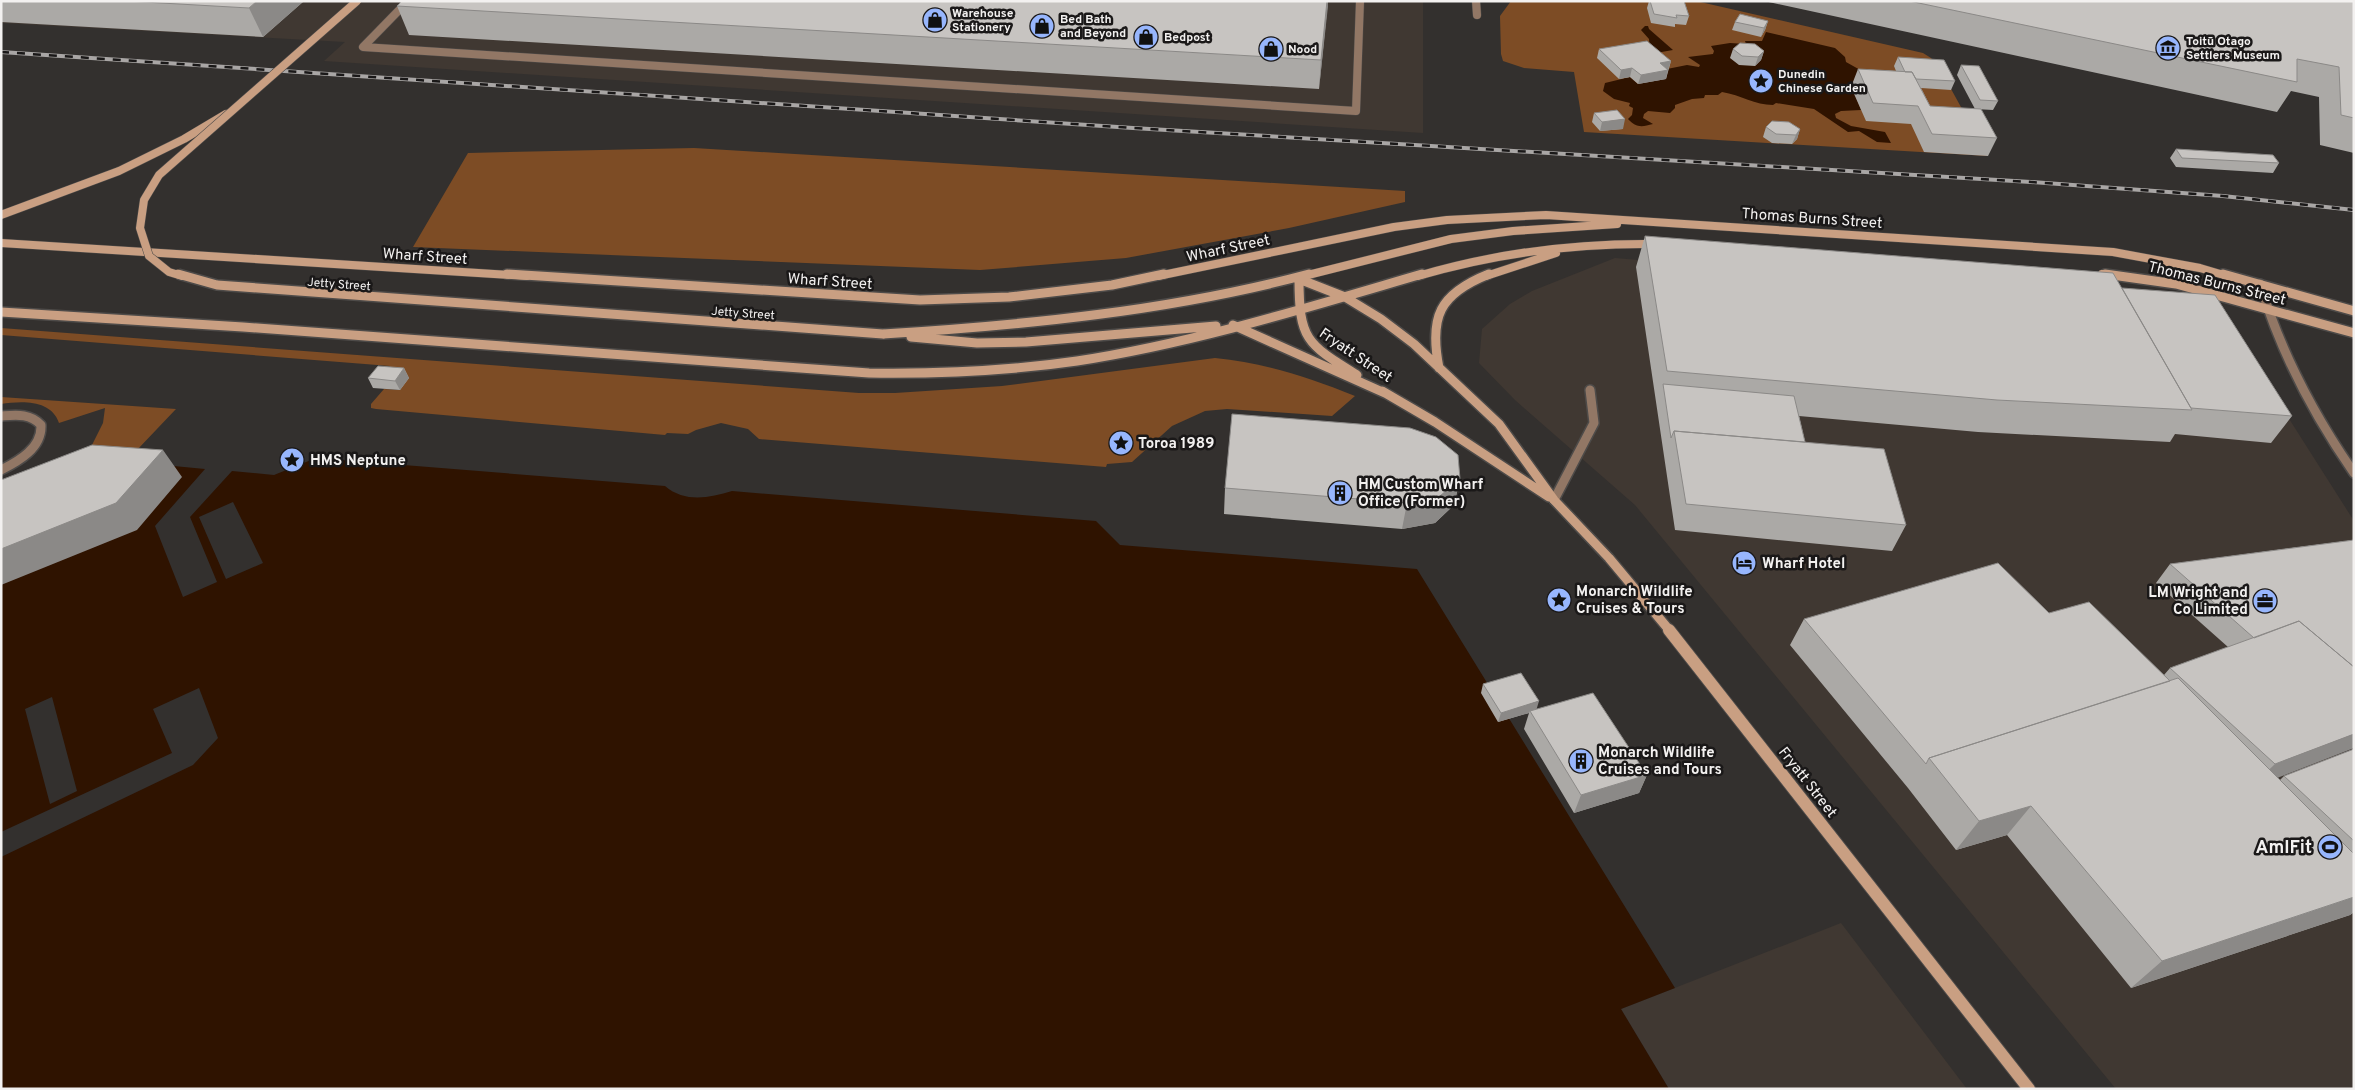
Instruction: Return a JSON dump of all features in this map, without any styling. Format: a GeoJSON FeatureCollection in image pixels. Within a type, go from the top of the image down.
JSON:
{"type":"FeatureCollection","features":[{"type":"Feature","properties":{"kind":"main road","name":"Jetty Street"},"geometry":{"type":"LineString","coordinates":[[357,1],[159,175],[144,200],[140,228],[149,256],[170,272],[217,285],[236,287],[883,334]]}},
{"type":"Feature","properties":{"kind":"main road"},"geometry":{"type":"LineString","coordinates":[[1,215],[88,184],[139,162],[193,135],[237,107]]}},
{"type":"Feature","properties":{"kind":"main road","name":"Wharf Street"},"geometry":{"type":"LineString","coordinates":[[1,243],[920,300],[1009,297],[1112,285],[1385,228],[1447,220],[1546,215],[1650,222]]}},
{"type":"Feature","properties":{"kind":"main road"},"geometry":{"type":"LineString","coordinates":[[883,334],[994,328],[1091,316],[1172,304],[1299,279],[1403,249],[1452,239],[1506,231],[1650,222]]}},
{"type":"Feature","properties":{"kind":"main road","name":"Thomas Burns Street"},"geometry":{"type":"LineString","coordinates":[[1650,222],[2114,252],[2200,268],[2354,310]]}},
{"type":"Feature","properties":{"kind":"main road"},"geometry":{"type":"LineString","coordinates":[[1,312],[243,327],[870,373],[923,374],[1033,366],[1105,356],[1345,297],[1480,260],[1531,251],[1593,244],[1662,244]]}},
{"type":"Feature","properties":{"kind":"main road"},"geometry":{"type":"LineString","coordinates":[[1439,368],[1434,339],[1437,319],[1446,300],[1484,277],[1545,256],[1593,244]]}},
{"type":"Feature","properties":{"kind":"main road","name":"Thomas Burns Street"},"geometry":{"type":"LineString","coordinates":[[2093,273],[2176,284],[2354,333]]}},
{"type":"Feature","properties":{"kind":"main road","name":"Fryatt Street"},"geometry":{"type":"LineString","coordinates":[[1554,500],[1435,422],[1321,352],[1306,339],[1301,327],[1298,309],[1299,279],[1345,297],[1381,319],[1414,344],[1499,424],[1554,500],[1609,558],[1683,647],[2030,1089]]}},
{"type":"Feature","properties":{"kind":"main road"},"geometry":{"type":"LineString","coordinates":[[883,334],[964,343],[1000,344],[1168,328],[1235,325],[1387,394]]}},
{"type":"Feature","properties":{"kind":"street"},"geometry":{"type":"LineString","coordinates":[[408,1],[363,47],[1356,111],[1360,1]]}},
{"type":"Feature","properties":{"kind":"street"},"geometry":{"type":"LineString","coordinates":[[1476,1],[1477,15]]}},
{"type":"Feature","properties":{"kind":"street"},"geometry":{"type":"LineString","coordinates":[[2260,284],[2267,309],[2290,367],[2354,473]]}},
{"type":"Feature","properties":{"kind":"street"},"geometry":{"type":"LineString","coordinates":[[1554,500],[1594,423],[1590,390]]}},
{"type":"Feature","properties":{"kind":"street"},"geometry":{"type":"LineString","coordinates":[[1,416],[28,416],[38,420],[42,428],[41,438],[34,448],[22,459],[1,470]]}},
{"type":"Feature","properties":{"kind":"shaded area"},"geometry":{"type":"Polygon","coordinates":[[[1,1],[1423,1],[1423,133],[324,61],[345,42],[1,23],[1,1]]]}},
{"type":"Feature","properties":{"kind":"shaded area","name":"Dunedin Chinese Garden"},"geometry":{"type":"Polygon","coordinates":[[[1511,1],[1696,1],[1923,53],[1931,58],[1940,69],[1988,156],[1584,132],[1574,72],[1524,68],[1503,61],[1501,54],[1500,16],[1511,1]]]}},
{"type":"Feature","properties":{"kind":"shaded area"},"geometry":{"type":"Polygon","coordinates":[[[1648,26],[1673,50],[1650,54],[1649,39],[1641,30],[1648,26]]]}},
{"type":"Feature","properties":{"kind":"shaded area"},"geometry":{"type":"Polygon","coordinates":[[[1766,32],[1835,48],[1845,57],[1846,62],[1862,71],[1852,87],[1861,110],[1841,111],[1835,114],[1836,118],[1851,126],[1885,132],[1891,143],[1877,142],[1859,131],[1848,132],[1814,109],[1776,103],[1766,105],[1722,92],[1718,95],[1705,95],[1704,98],[1692,99],[1675,105],[1675,108],[1670,113],[1648,111],[1644,114],[1643,118],[1653,124],[1639,126],[1628,119],[1632,115],[1633,108],[1629,106],[1630,103],[1614,99],[1603,91],[1605,83],[1630,77],[1638,84],[1667,69],[1687,65],[1699,67],[1700,65],[1688,57],[1713,54],[1714,51],[1711,46],[1730,43],[1746,44],[1745,41],[1762,41],[1766,32]]]}},
{"type":"Feature","properties":{"kind":"shaded area"},"geometry":{"type":"Polygon","coordinates":[[[694,148],[1405,191],[1405,202],[1289,228],[1126,258],[980,270],[413,247],[468,153],[694,148]]]}},
{"type":"Feature","properties":{"kind":"shaded area"},"geometry":{"type":"Polygon","coordinates":[[[1615,258],[2209,309],[2230,326],[2354,521],[2354,1089],[2116,1089],[1635,505],[1515,400],[1479,363],[1482,329],[1510,304],[1532,291],[1615,258]]]}},
{"type":"Feature","properties":{"kind":"shaded area"},"geometry":{"type":"Polygon","coordinates":[[[1,328],[859,393],[895,393],[1002,386],[1215,358],[1251,363],[1286,372],[1355,396],[1332,416],[1227,409],[1205,411],[1172,426],[1132,462],[1107,464],[1106,467],[759,439],[748,429],[721,423],[688,434],[667,433],[665,435],[376,409],[371,408],[371,404],[384,389],[400,390],[383,376],[390,366],[1,335],[1,328]]]}},
{"type":"Feature","properties":{"kind":"shaded area"},"geometry":{"type":"Polygon","coordinates":[[[1,397],[176,409],[137,450],[91,447],[103,423],[105,408],[59,423],[49,409],[26,402],[1,404],[1,397]]]}},
{"type":"Feature","properties":{"kind":"shaded area"},"geometry":{"type":"Polygon","coordinates":[[[316,458],[665,486],[681,495],[697,498],[715,496],[732,491],[1096,521],[1120,545],[1417,569],[1675,988],[1621,1009],[1669,1089],[1,1089],[1,484],[132,462],[205,469],[155,526],[183,597],[217,582],[190,517],[232,471],[274,475],[316,458]]]}},
{"type":"Feature","properties":{"kind":"shaded area"},"geometry":{"type":"Polygon","coordinates":[[[1841,923],[1967,1089],[1669,1089],[1621,1009],[1841,923]]]}},
{"type":"Feature","properties":{"kind":"pier"},"geometry":{"type":"Polygon","coordinates":[[[233,502],[263,563],[226,579],[199,517],[233,502]]]}},
{"type":"Feature","properties":{"kind":"pier"},"geometry":{"type":"Polygon","coordinates":[[[199,688],[218,738],[193,765],[1,857],[1,832],[172,753],[153,709],[199,688]]]}},
{"type":"Feature","properties":{"kind":"pier"},"geometry":{"type":"Polygon","coordinates":[[[52,697],[77,791],[50,804],[25,709],[52,697]]]}},
{"type":"Feature","properties":{"kind":"building"},"geometry":{"type":"Polygon","coordinates":[[[126,1],[257,1],[249,8],[126,1]]]}},
{"type":"Feature","properties":{"kind":"building"},"geometry":{"type":"Polygon","coordinates":[[[402,1],[1327,1],[1321,60],[397,6],[402,1]]]}},
{"type":"Feature","properties":{"kind":"building"},"geometry":{"type":"Polygon","coordinates":[[[1650,1],[1684,1],[1689,16],[1676,15],[1677,18],[1654,14],[1650,1]]]}},
{"type":"Feature","properties":{"kind":"building"},"geometry":{"type":"Polygon","coordinates":[[[1909,1],[2354,1],[2354,118],[2341,115],[2339,67],[2297,59],[2297,82],[1909,1]]]}},
{"type":"Feature","properties":{"kind":"building"},"geometry":{"type":"Polygon","coordinates":[[[1740,14],[1768,21],[1764,28],[1735,22],[1740,14]]]}},
{"type":"Feature","properties":{"kind":"building"},"geometry":{"type":"Polygon","coordinates":[[[1647,41],[1671,61],[1660,63],[1668,70],[1641,75],[1632,68],[1621,70],[1599,49],[1647,41]]]}},
{"type":"Feature","properties":{"kind":"building"},"geometry":{"type":"Polygon","coordinates":[[[1740,43],[1755,44],[1764,51],[1758,57],[1742,56],[1733,49],[1740,43]]]}},
{"type":"Feature","properties":{"kind":"building"},"geometry":{"type":"Polygon","coordinates":[[[1898,57],[1944,60],[1955,81],[1916,79],[1912,72],[1905,72],[1898,57]]]}},
{"type":"Feature","properties":{"kind":"building"},"geometry":{"type":"Polygon","coordinates":[[[1961,65],[1979,66],[1998,101],[1980,100],[1961,65]]]}},
{"type":"Feature","properties":{"kind":"building"},"geometry":{"type":"Polygon","coordinates":[[[1858,69],[1912,72],[1930,106],[1981,109],[1997,138],[1932,134],[1918,106],[1873,103],[1858,69]]]}},
{"type":"Feature","properties":{"kind":"building"},"geometry":{"type":"Polygon","coordinates":[[[1617,110],[1625,119],[1602,122],[1594,113],[1617,110]]]}},
{"type":"Feature","properties":{"kind":"building"},"geometry":{"type":"Polygon","coordinates":[[[1772,121],[1789,122],[1800,129],[1796,135],[1776,134],[1766,127],[1772,121]]]}},
{"type":"Feature","properties":{"kind":"building"},"geometry":{"type":"Polygon","coordinates":[[[2176,149],[2273,155],[2279,163],[2182,158],[2176,149]]]}},
{"type":"Feature","properties":{"kind":"building"},"geometry":{"type":"Polygon","coordinates":[[[1645,236],[2113,273],[2192,410],[1997,400],[1667,371],[1645,236]]]}},
{"type":"Feature","properties":{"kind":"building"},"geometry":{"type":"Polygon","coordinates":[[[2122,288],[2215,295],[2292,416],[2191,408],[2122,288]]]}},
{"type":"Feature","properties":{"kind":"building"},"geometry":{"type":"Polygon","coordinates":[[[378,366],[404,368],[395,381],[368,378],[378,366]]]}},
{"type":"Feature","properties":{"kind":"building"},"geometry":{"type":"Polygon","coordinates":[[[1663,384],[1794,396],[1805,442],[1674,431],[1671,438],[1663,384]]]}},
{"type":"Feature","properties":{"kind":"building","name":"HM Custom Wharf Office (Former)"},"geometry":{"type":"Polygon","coordinates":[[[1232,414],[1410,428],[1436,437],[1458,455],[1460,479],[1440,496],[1407,503],[1225,488],[1232,414]]]}},
{"type":"Feature","properties":{"kind":"building"},"geometry":{"type":"Polygon","coordinates":[[[1674,431],[1884,449],[1906,525],[1686,504],[1674,431]]]}},
{"type":"Feature","properties":{"kind":"building"},"geometry":{"type":"Polygon","coordinates":[[[92,445],[163,450],[116,503],[1,549],[1,480],[92,445]]]}},
{"type":"Feature","properties":{"kind":"building","name":"LM Wright and Co Limited"},"geometry":{"type":"Polygon","coordinates":[[[2354,540],[2354,667],[2299,621],[2254,638],[2170,564],[2354,540]]]}},
{"type":"Feature","properties":{"kind":"building"},"geometry":{"type":"Polygon","coordinates":[[[1998,563],[2049,613],[2089,602],[2170,681],[1929,758],[1926,764],[1804,619],[1998,563]]]}},
{"type":"Feature","properties":{"kind":"building"},"geometry":{"type":"Polygon","coordinates":[[[2299,621],[2354,667],[2354,734],[2275,764],[2170,668],[2299,621]]]}},
{"type":"Feature","properties":{"kind":"building"},"geometry":{"type":"Polygon","coordinates":[[[1521,673],[1539,701],[1501,713],[1483,684],[1521,673]]]}},
{"type":"Feature","properties":{"kind":"building"},"geometry":{"type":"Polygon","coordinates":[[[2178,678],[2354,854],[2354,897],[2162,961],[2031,806],[1979,821],[1929,758],[2178,678]]]}},
{"type":"Feature","properties":{"kind":"building","name":"Monarch Wildlife Cruises and Tours"},"geometry":{"type":"Polygon","coordinates":[[[1593,693],[1647,775],[1581,795],[1530,711],[1593,693]]]}},
{"type":"Feature","properties":{"kind":"building"},"geometry":{"type":"Polygon","coordinates":[[[2354,749],[2354,841],[2284,776],[2354,749]]]}},
{"type":"Feature","properties":{"kind":"railway"},"geometry":{"type":"LineString","coordinates":[[1,52],[1133,128],[2031,182],[2223,196],[2354,210]]}},
{"type":"Feature","properties":{"kind":"place","name":"Warehouse Stationery"},"geometry":{"type":"Point","coordinates":[935,20]}},
{"type":"Feature","properties":{"kind":"place","name":"Bed Bath and Beyond"},"geometry":{"type":"Point","coordinates":[1042,26]}},
{"type":"Feature","properties":{"kind":"place","name":"Bedpost"},"geometry":{"type":"Point","coordinates":[1146,37]}},
{"type":"Feature","properties":{"kind":"place","name":"Toitū Otago Settlers Museum"},"geometry":{"type":"Point","coordinates":[2168,48]}},
{"type":"Feature","properties":{"kind":"place","name":"Nood"},"geometry":{"type":"Point","coordinates":[1271,49]}},
{"type":"Feature","properties":{"kind":"place","name":"Dunedin Chinese Garden"},"geometry":{"type":"Point","coordinates":[1761,81]}},
{"type":"Feature","properties":{"kind":"place","name":"Toroa 1989"},"geometry":{"type":"Point","coordinates":[1121,443]}},
{"type":"Feature","properties":{"kind":"place","name":"HMS Neptune"},"geometry":{"type":"Point","coordinates":[292,460]}},
{"type":"Feature","properties":{"kind":"place","name":"HM Custom Wharf Office (Former)"},"geometry":{"type":"Point","coordinates":[1340,493]}},
{"type":"Feature","properties":{"kind":"place","name":"Wharf Hotel"},"geometry":{"type":"Point","coordinates":[1744,563]}},
{"type":"Feature","properties":{"kind":"place","name":"Monarch Wildlife Cruises & Tours"},"geometry":{"type":"Point","coordinates":[1559,600]}},
{"type":"Feature","properties":{"kind":"place","name":"LM Wright and Co Limited"},"geometry":{"type":"Point","coordinates":[2265,601]}},
{"type":"Feature","properties":{"kind":"place","name":"Monarch Wildlife Cruises and Tours"},"geometry":{"type":"Point","coordinates":[1581,761]}},
{"type":"Feature","properties":{"kind":"place","name":"AmIFit"},"geometry":{"type":"Point","coordinates":[2330,847]}}]}
